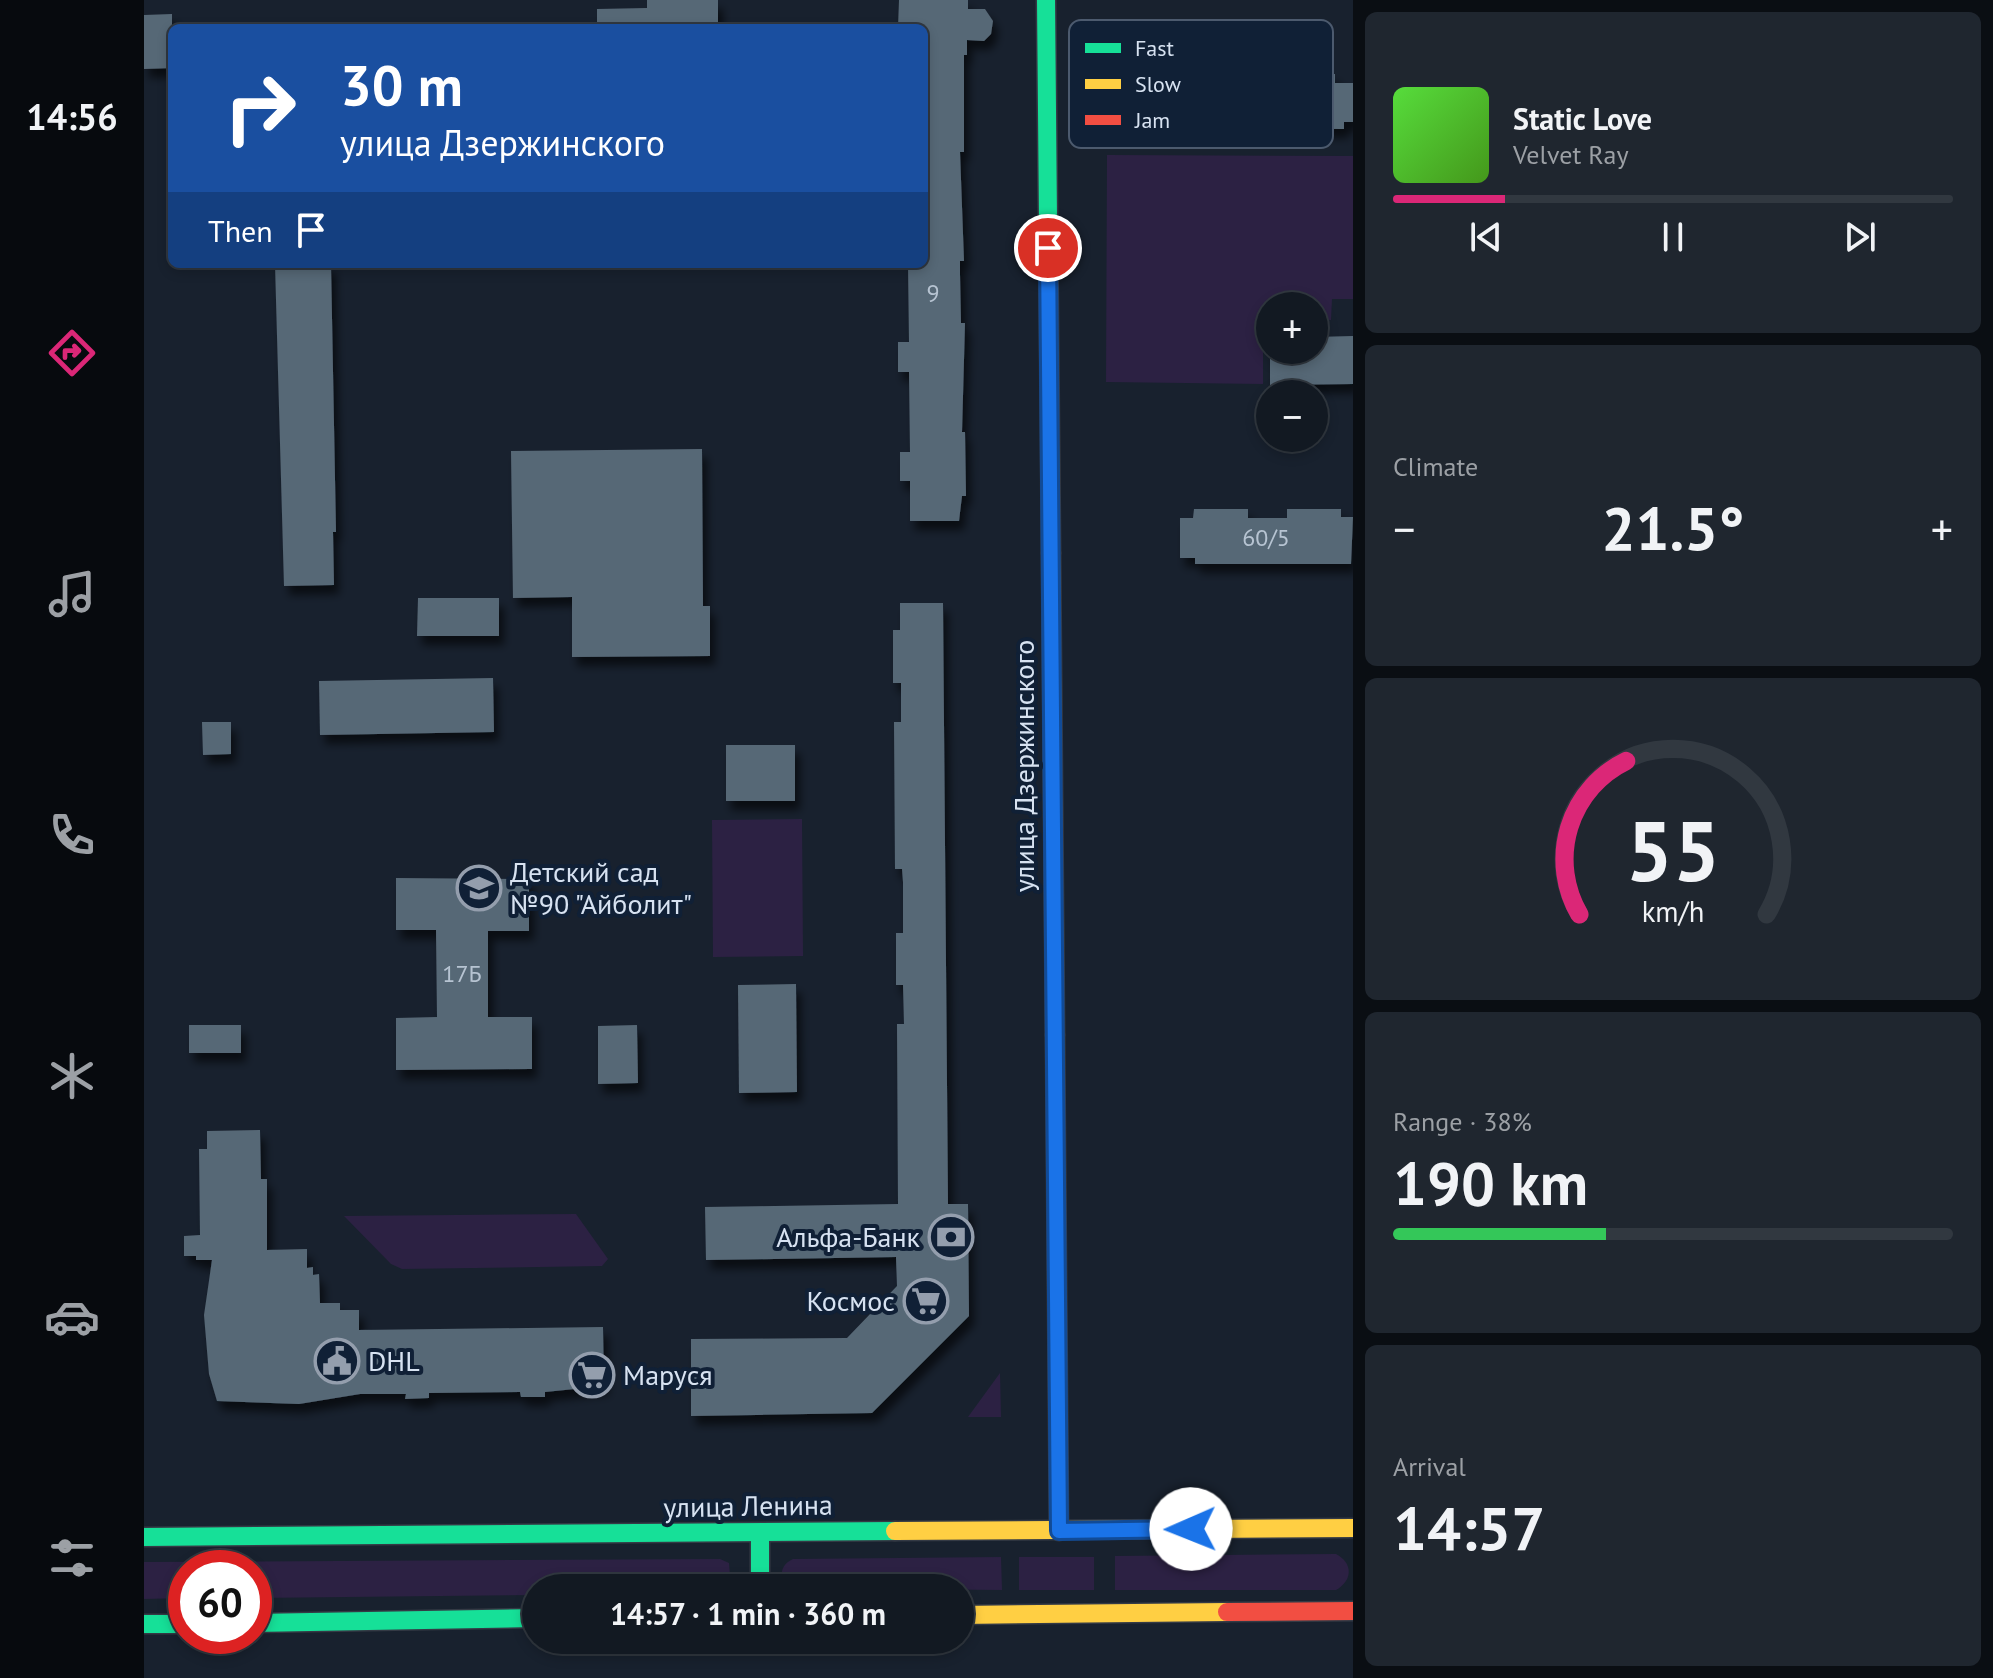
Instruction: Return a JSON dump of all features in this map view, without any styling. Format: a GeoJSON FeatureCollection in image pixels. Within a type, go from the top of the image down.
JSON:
{"type":"FeatureCollection","features":[{"type":"Feature","properties":{"kind":"main road","name":"улица Дзержинского"},"geometry":{"type":"LineString","coordinates":[[1046,0],[1059,1531]]}},
{"type":"Feature","properties":{"kind":"main road","name":"улица Ленина"},"geometry":{"type":"LineString","coordinates":[[144,1537],[1347,1530]]}},
{"type":"Feature","properties":{"kind":"main road"},"geometry":{"type":"LineString","coordinates":[[760,1534],[760,1574]]}},
{"type":"Feature","properties":{"kind":"main road"},"geometry":{"type":"LineString","coordinates":[[974,1615],[1348,1608]]}},
{"type":"Feature","properties":{"kind":"main road"},"geometry":{"type":"LineString","coordinates":[[272,1623],[522,1618]]}},
{"type":"Feature","properties":{"kind":"main road"},"geometry":{"type":"LineString","coordinates":[[144,1624],[168,1624]]}},
{"type":"Feature","properties":{"kind":"shaded area"},"geometry":{"type":"Polygon","coordinates":[[[1107,155],[1353,156],[1353,299],[1332,299],[1331,320],[1328,320],[1328,292],[1256,292],[1256,364],[1263,364],[1263,380],[1256,380],[1256,384],[1106,382],[1107,155]]]}},
{"type":"Feature","properties":{"kind":"shaded area"},"geometry":{"type":"Polygon","coordinates":[[[802,819],[803,956],[713,957],[712,820],[802,819]]]}},
{"type":"Feature","properties":{"kind":"shaded area"},"geometry":{"type":"Polygon","coordinates":[[[576,1214],[608,1259],[602,1266],[402,1269],[391,1264],[344,1216],[576,1214]]]}},
{"type":"Feature","properties":{"kind":"shaded area"},"geometry":{"type":"Polygon","coordinates":[[[1000,1373],[1001,1417],[968,1417],[1000,1373]]]}},
{"type":"Feature","properties":{"kind":"shaded area"},"geometry":{"type":"Polygon","coordinates":[[[1336,1554],[1346,1562],[1349,1572],[1346,1581],[1336,1590],[1115,1590],[1115,1556],[1336,1554]]]}},
{"type":"Feature","properties":{"kind":"shaded area"},"geometry":{"type":"Polygon","coordinates":[[[1001,1557],[1002,1590],[974,1590],[974,1574],[782,1574],[783,1567],[793,1559],[1001,1557]]]}},
{"type":"Feature","properties":{"kind":"shaded area"},"geometry":{"type":"Polygon","coordinates":[[[1019,1557],[1094,1557],[1094,1590],[1019,1590],[1019,1557]]]}},
{"type":"Feature","properties":{"kind":"shaded area"},"geometry":{"type":"Polygon","coordinates":[[[720,1559],[729,1563],[730,1574],[522,1574],[522,1595],[272,1598],[272,1561],[720,1559]]]}},
{"type":"Feature","properties":{"kind":"shaded area"},"geometry":{"type":"Polygon","coordinates":[[[144,1562],[168,1562],[168,1598],[144,1599],[144,1562]]]}},
{"type":"Feature","properties":{"kind":"building"},"geometry":{"type":"Polygon","coordinates":[[[647,0],[718,0],[718,24],[597,24],[597,9],[647,8],[647,0]]]}},
{"type":"Feature","properties":{"kind":"building"},"geometry":{"type":"Polygon","coordinates":[[[899,0],[968,0],[968,9],[985,9],[993,21],[991,34],[984,41],[967,40],[967,55],[964,55],[964,152],[960,152],[964,261],[960,261],[960,274],[961,323],[965,323],[962,432],[965,432],[966,496],[962,496],[959,521],[910,521],[910,481],[900,481],[900,452],[910,452],[909,372],[898,372],[898,342],[909,342],[908,268],[928,268],[928,24],[898,24],[899,0]]]}},
{"type":"Feature","properties":{"kind":"building"},"geometry":{"type":"Polygon","coordinates":[[[172,14],[172,24],[168,24],[168,68],[144,69],[144,15],[172,14]]]}},
{"type":"Feature","properties":{"kind":"building"},"geometry":{"type":"Polygon","coordinates":[[[1333,74],[1335,83],[1353,83],[1353,122],[1344,122],[1344,129],[1333,129],[1333,74]]]}},
{"type":"Feature","properties":{"kind":"building"},"geometry":{"type":"Polygon","coordinates":[[[275,268],[331,268],[336,532],[333,532],[334,585],[284,586],[275,268]]]}},
{"type":"Feature","properties":{"kind":"building"},"geometry":{"type":"Polygon","coordinates":[[[1353,336],[1353,384],[1328,384],[1328,380],[1270,380],[1270,364],[1328,364],[1328,337],[1353,336]]]}},
{"type":"Feature","properties":{"kind":"building"},"geometry":{"type":"Polygon","coordinates":[[[702,449],[703,606],[710,606],[710,656],[572,657],[572,597],[513,598],[511,451],[702,449]]]}},
{"type":"Feature","properties":{"kind":"building"},"geometry":{"type":"Polygon","coordinates":[[[1194,509],[1248,509],[1248,518],[1287,518],[1287,509],[1341,509],[1341,517],[1353,517],[1351,564],[1195,564],[1195,558],[1180,558],[1180,518],[1193,518],[1194,509]]]}},
{"type":"Feature","properties":{"kind":"building"},"geometry":{"type":"Polygon","coordinates":[[[418,598],[499,598],[499,636],[417,636],[418,598]]]}},
{"type":"Feature","properties":{"kind":"building"},"geometry":{"type":"Polygon","coordinates":[[[900,603],[943,603],[948,1204],[968,1204],[969,1316],[872,1413],[691,1416],[691,1339],[847,1338],[897,1286],[896,1257],[706,1260],[705,1207],[898,1204],[897,1024],[904,1024],[903,985],[896,985],[896,933],[903,933],[903,882],[902,869],[895,869],[894,722],[901,722],[901,683],[893,683],[893,630],[900,630],[900,603]]]}},
{"type":"Feature","properties":{"kind":"building"},"geometry":{"type":"Polygon","coordinates":[[[493,678],[494,732],[320,735],[319,681],[493,678]]]}},
{"type":"Feature","properties":{"kind":"building"},"geometry":{"type":"Polygon","coordinates":[[[202,722],[231,722],[231,754],[203,755],[202,722]]]}},
{"type":"Feature","properties":{"kind":"building"},"geometry":{"type":"Polygon","coordinates":[[[726,745],[795,745],[795,801],[726,801],[726,745]]]}},
{"type":"Feature","properties":{"kind":"building"},"geometry":{"type":"Polygon","coordinates":[[[396,878],[529,879],[529,931],[488,931],[488,1017],[532,1017],[532,1069],[396,1070],[396,1018],[437,1017],[436,930],[396,930],[396,878]]]}},
{"type":"Feature","properties":{"kind":"building"},"geometry":{"type":"Polygon","coordinates":[[[796,984],[797,1092],[739,1093],[738,985],[796,984]]]}},
{"type":"Feature","properties":{"kind":"building"},"geometry":{"type":"Polygon","coordinates":[[[189,1025],[241,1025],[241,1053],[189,1053],[189,1025]]]}},
{"type":"Feature","properties":{"kind":"building"},"geometry":{"type":"Polygon","coordinates":[[[637,1025],[638,1083],[598,1084],[598,1026],[637,1025]]]}},
{"type":"Feature","properties":{"kind":"building"},"geometry":{"type":"Polygon","coordinates":[[[260,1130],[261,1179],[267,1179],[267,1250],[307,1249],[307,1268],[313,1267],[313,1275],[319,1274],[320,1303],[340,1303],[340,1310],[359,1310],[359,1330],[603,1327],[604,1386],[545,1392],[545,1397],[521,1397],[520,1392],[429,1393],[429,1398],[405,1399],[406,1394],[360,1394],[299,1404],[217,1401],[209,1374],[204,1315],[212,1260],[184,1256],[184,1236],[200,1235],[199,1149],[207,1149],[207,1131],[260,1130]]]}},
{"type":"Feature","properties":{"kind":"traffic: fast"},"geometry":{"type":"LineString","coordinates":[[1046,0],[1051,553]]}},
{"type":"Feature","properties":{"kind":"traffic: fast"},"geometry":{"type":"LineString","coordinates":[[1055,1035],[1059,1531]]}},
{"type":"Feature","properties":{"kind":"traffic: fast"},"geometry":{"type":"LineString","coordinates":[[144,1537],[895,1531]]}},
{"type":"Feature","properties":{"kind":"traffic: fast"},"geometry":{"type":"LineString","coordinates":[[760,1534],[760,1574]]}},
{"type":"Feature","properties":{"kind":"traffic: fast"},"geometry":{"type":"LineString","coordinates":[[272,1623],[522,1618]]}},
{"type":"Feature","properties":{"kind":"traffic: fast"},"geometry":{"type":"LineString","coordinates":[[144,1624],[168,1624]]}},
{"type":"Feature","properties":{"kind":"traffic: slow"},"geometry":{"type":"LineString","coordinates":[[1051,553],[1055,1035]]}},
{"type":"Feature","properties":{"kind":"traffic: slow"},"geometry":{"type":"LineString","coordinates":[[895,1531],[1353,1528]]}},
{"type":"Feature","properties":{"kind":"traffic: slow"},"geometry":{"type":"LineString","coordinates":[[974,1615],[1227,1612]]}},
{"type":"Feature","properties":{"kind":"traffic: jam"},"geometry":{"type":"LineString","coordinates":[[1227,1612],[1353,1611]]}},
{"type":"Feature","properties":{"kind":"place","name":"Детский сад №90 \"Айболит\""},"geometry":{"type":"Point","coordinates":[479,888]}},
{"type":"Feature","properties":{"kind":"place","name":"Альфа-Банк"},"geometry":{"type":"Point","coordinates":[951,1237]}},
{"type":"Feature","properties":{"kind":"place","name":"Космос"},"geometry":{"type":"Point","coordinates":[926,1301]}},
{"type":"Feature","properties":{"kind":"place","name":"DHL"},"geometry":{"type":"Point","coordinates":[337,1361]}},
{"type":"Feature","properties":{"kind":"place","name":"Маруся"},"geometry":{"type":"Point","coordinates":[592,1375]}},
{"type":"Feature","properties":{"kind":"route"},"geometry":{"type":"LineString","coordinates":[[1048,248],[1059,1531],[1191,1529]]}}]}
